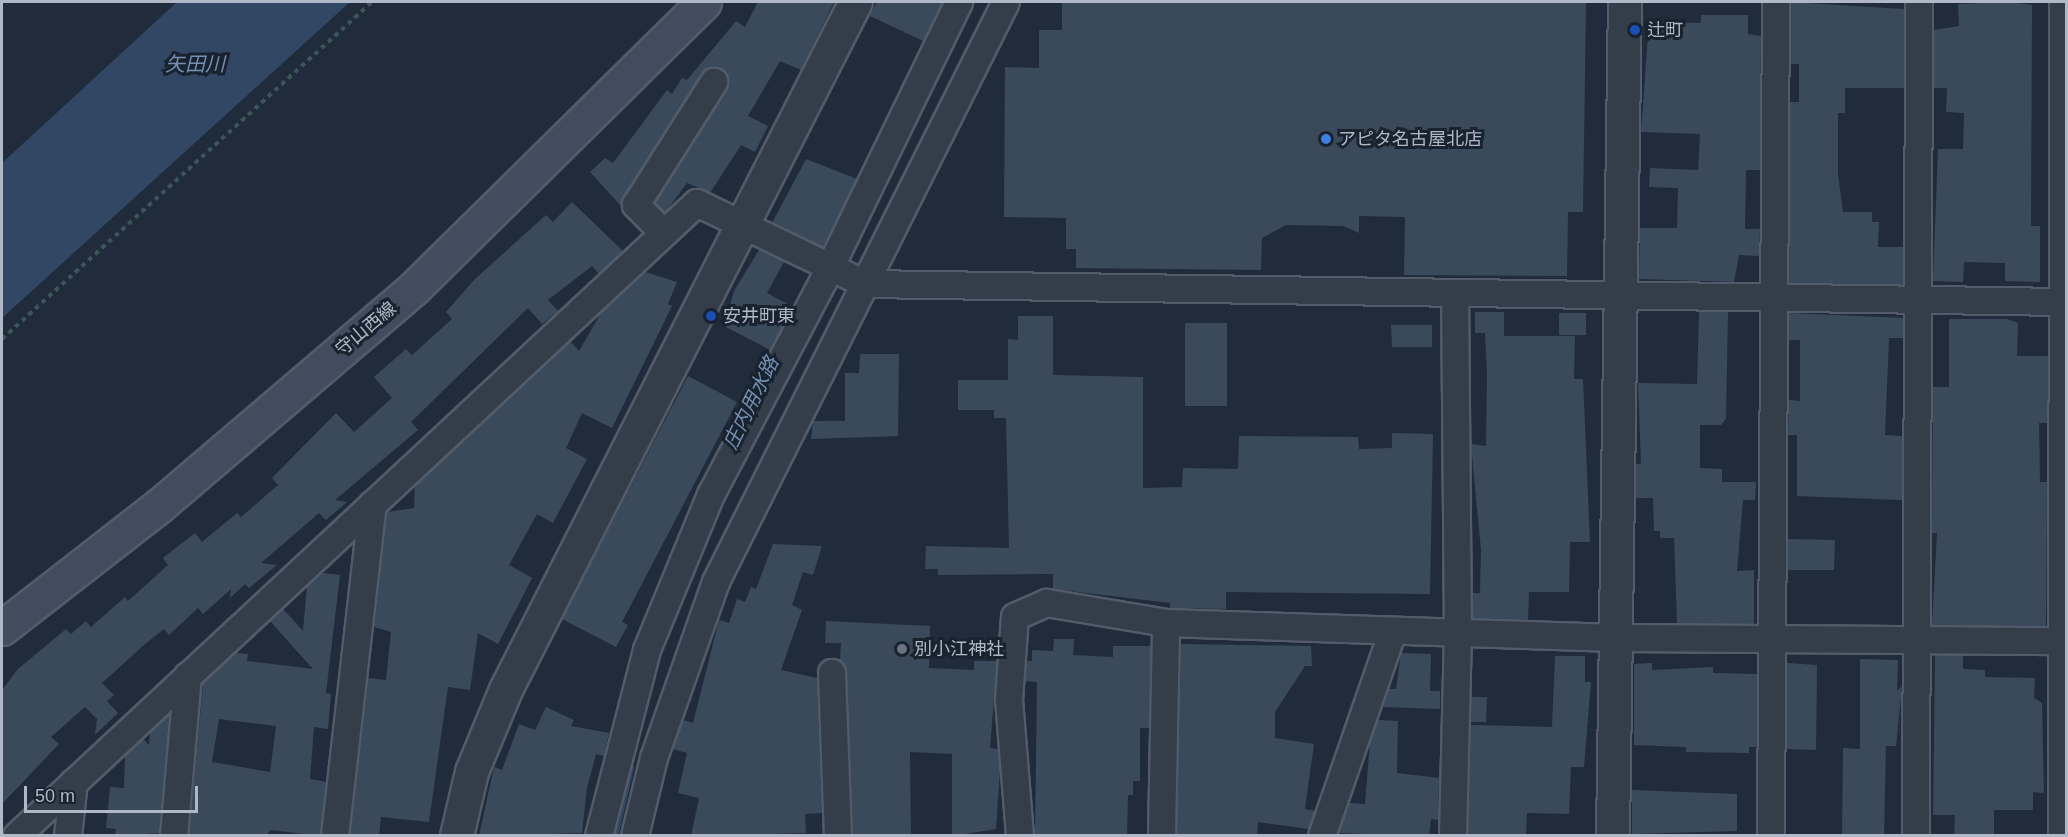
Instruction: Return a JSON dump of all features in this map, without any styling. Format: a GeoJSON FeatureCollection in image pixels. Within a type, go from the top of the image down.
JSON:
{"type":"FeatureCollection","features":[{"type":"Feature","properties":{"kind":"main road","name":"守山西線"},"geometry":{"type":"LineString","coordinates":[[2,628],[160,505],[415,287],[704,2]]}},
{"type":"Feature","properties":{"kind":"street"},"geometry":{"type":"LineString","coordinates":[[457,836],[472,772],[506,690],[745,229],[856,2]]}},
{"type":"Feature","properties":{"kind":"street"},"geometry":{"type":"LineString","coordinates":[[599,836],[651,640],[711,495],[830,268],[959,2]]}},
{"type":"Feature","properties":{"kind":"street"},"geometry":{"type":"LineString","coordinates":[[635,836],[654,758],[716,582],[1006,2]]}},
{"type":"Feature","properties":{"kind":"street"},"geometry":{"type":"LineString","coordinates":[[1613,836],[1625,2]]}},
{"type":"Feature","properties":{"kind":"street"},"geometry":{"type":"LineString","coordinates":[[1771,836],[1776,2]]}},
{"type":"Feature","properties":{"kind":"street"},"geometry":{"type":"LineString","coordinates":[[1916,836],[1920,640],[1915,303],[1919,2]]}},
{"type":"Feature","properties":{"kind":"street"},"geometry":{"type":"LineString","coordinates":[[2062,836],[2066,641],[2063,2]]}},
{"type":"Feature","properties":{"kind":"street"},"geometry":{"type":"LineString","coordinates":[[664,233],[636,205],[714,82]]}},
{"type":"Feature","properties":{"kind":"street"},"geometry":{"type":"LineString","coordinates":[[17,836],[697,203],[745,229],[865,284],[1620,295],[1775,295],[1915,303],[2063,302]]}},
{"type":"Feature","properties":{"kind":"street"},"geometry":{"type":"LineString","coordinates":[[1453,836],[1458,633],[1455,292]]}},
{"type":"Feature","properties":{"kind":"street"},"geometry":{"type":"LineString","coordinates":[[335,836],[373,504]]}},
{"type":"Feature","properties":{"kind":"street"},"geometry":{"type":"LineString","coordinates":[[1020,836],[1009,700],[1015,617],[1047,603],[1166,623],[1616,639],[2066,641]]}},
{"type":"Feature","properties":{"kind":"street"},"geometry":{"type":"LineString","coordinates":[[1162,836],[1166,623]]}},
{"type":"Feature","properties":{"kind":"street"},"geometry":{"type":"LineString","coordinates":[[1322,836],[1393,631]]}},
{"type":"Feature","properties":{"kind":"street"},"geometry":{"type":"LineString","coordinates":[[832,674],[838,836]]}},
{"type":"Feature","properties":{"kind":"street"},"geometry":{"type":"LineString","coordinates":[[174,836],[188,676]]}},
{"type":"Feature","properties":{"kind":"street"},"geometry":{"type":"LineString","coordinates":[[68,836],[74,782]]}},
{"type":"Feature","properties":{"kind":"path"},"geometry":{"type":"LineString","coordinates":[[2,339],[372,2]]}},
{"type":"Feature","properties":{"kind":"water","name":"矢田川"},"geometry":{"type":"Polygon","coordinates":[[[177,2],[350,2],[2,318],[2,163],[177,2]]]}},
{"type":"Feature","properties":{"kind":"building"},"geometry":{"type":"Polygon","coordinates":[[[758,2],[834,2],[801,70],[780,61],[748,116],[768,126],[755,152],[741,145],[710,193],[687,183],[665,213],[655,203],[727,90],[722,70],[708,69],[621,206],[590,172],[605,158],[613,163],[667,90],[672,94],[682,78],[687,80],[736,21],[745,27],[758,2]]]}},
{"type":"Feature","properties":{"kind":"building"},"geometry":{"type":"Polygon","coordinates":[[[877,2],[943,2],[923,41],[870,16],[877,2]]]}},
{"type":"Feature","properties":{"kind":"building","name":"アピタ名古屋北店"},"geometry":{"type":"Polygon","coordinates":[[[1062,2],[1586,2],[1583,212],[1568,212],[1567,276],[1404,275],[1405,217],[1359,216],[1359,233],[1343,226],[1286,225],[1262,238],[1261,270],[1076,268],[1076,249],[1066,249],[1066,218],[1004,217],[1005,67],[1039,68],[1039,30],[1062,30],[1062,2]]]}},
{"type":"Feature","properties":{"kind":"building"},"geometry":{"type":"Polygon","coordinates":[[[1791,2],[1904,9],[1904,88],[1845,88],[1845,113],[1838,113],[1838,174],[1843,212],[1872,212],[1872,222],[1879,222],[1878,247],[1903,247],[1903,285],[1789,283],[1790,102],[1799,102],[1799,64],[1791,64],[1791,2]]]}},
{"type":"Feature","properties":{"kind":"building"},"geometry":{"type":"Polygon","coordinates":[[[2011,2],[2032,5],[2031,226],[2040,226],[2040,282],[2005,281],[2005,263],[1964,262],[1963,282],[1933,281],[1938,149],[1963,149],[1964,113],[1946,112],[1947,88],[1934,88],[1934,30],[1959,26],[1958,4],[2011,2]]]}},
{"type":"Feature","properties":{"kind":"building"},"geometry":{"type":"Polygon","coordinates":[[[1701,15],[1748,15],[1748,34],[1761,36],[1760,170],[1746,170],[1745,229],[1760,229],[1759,256],[1739,255],[1734,282],[1639,279],[1640,228],[1677,228],[1678,188],[1649,187],[1650,168],[1698,170],[1700,134],[1641,132],[1649,22],[1701,23],[1701,15]]]}},
{"type":"Feature","properties":{"kind":"building"},"geometry":{"type":"Polygon","coordinates":[[[806,159],[857,179],[823,247],[772,223],[806,159]]]}},
{"type":"Feature","properties":{"kind":"building"},"geometry":{"type":"Polygon","coordinates":[[[572,202],[623,251],[599,274],[592,266],[548,300],[558,311],[542,324],[528,308],[411,422],[418,430],[335,500],[347,502],[326,520],[319,513],[261,563],[277,565],[249,588],[245,584],[230,598],[231,589],[203,614],[198,608],[169,635],[164,629],[144,645],[102,683],[114,695],[107,701],[118,713],[95,735],[97,719],[85,707],[51,737],[59,744],[2,804],[2,690],[18,669],[66,629],[71,634],[86,621],[91,627],[125,597],[128,601],[168,565],[163,558],[195,533],[202,542],[237,513],[241,517],[278,485],[272,478],[336,413],[354,432],[392,398],[374,377],[406,349],[412,355],[452,319],[446,312],[474,280],[546,215],[553,222],[572,202]]]}},
{"type":"Feature","properties":{"kind":"building"},"geometry":{"type":"Polygon","coordinates":[[[759,250],[784,262],[767,293],[793,307],[770,350],[724,326],[734,291],[759,250]]]}},
{"type":"Feature","properties":{"kind":"building"},"geometry":{"type":"Polygon","coordinates":[[[645,272],[677,282],[668,304],[672,306],[612,428],[582,413],[566,448],[587,459],[553,523],[537,514],[509,565],[532,578],[498,644],[478,633],[470,690],[448,687],[429,822],[381,817],[379,836],[350,836],[368,678],[386,680],[391,632],[374,627],[387,512],[414,508],[415,486],[570,341],[579,351],[601,313],[645,272]]]}},
{"type":"Feature","properties":{"kind":"building"},"geometry":{"type":"Polygon","coordinates":[[[1475,312],[1504,312],[1504,336],[1575,336],[1574,379],[1583,379],[1590,542],[1570,542],[1569,592],[1529,592],[1528,620],[1473,618],[1473,593],[1480,593],[1481,550],[1471,444],[1486,446],[1487,373],[1485,333],[1475,333],[1475,312]]]}},
{"type":"Feature","properties":{"kind":"building"},"geometry":{"type":"Polygon","coordinates":[[[1699,312],[1728,312],[1726,419],[1721,425],[1700,425],[1700,468],[1722,469],[1722,482],[1756,482],[1755,500],[1743,500],[1737,571],[1754,570],[1754,624],[1677,623],[1674,538],[1660,538],[1660,531],[1654,531],[1653,498],[1636,498],[1636,464],[1641,464],[1638,383],[1697,384],[1699,312]]]}},
{"type":"Feature","properties":{"kind":"building"},"geometry":{"type":"Polygon","coordinates":[[[1559,313],[1586,313],[1586,335],[1559,335],[1559,313]]]}},
{"type":"Feature","properties":{"kind":"building"},"geometry":{"type":"Polygon","coordinates":[[[1789,313],[1903,318],[1903,338],[1889,338],[1885,435],[1902,436],[1902,500],[1797,496],[1797,435],[1788,435],[1789,400],[1800,401],[1800,340],[1789,340],[1789,313]]]}},
{"type":"Feature","properties":{"kind":"building"},"geometry":{"type":"Polygon","coordinates":[[[1018,316],[1053,316],[1053,375],[1143,377],[1143,488],[1182,487],[1183,468],[1238,469],[1239,436],[1358,437],[1359,449],[1392,448],[1392,433],[1433,434],[1430,594],[1226,592],[1226,609],[1170,608],[1170,603],[1053,589],[1053,574],[938,575],[938,569],[925,569],[926,546],[1009,548],[1006,418],[994,418],[994,410],[958,410],[958,380],[1008,380],[1008,339],[1018,340],[1018,316]]]}},
{"type":"Feature","properties":{"kind":"building"},"geometry":{"type":"Polygon","coordinates":[[[1949,319],[2007,319],[2018,323],[2017,356],[2048,356],[2048,423],[2039,423],[2040,482],[2047,482],[2046,626],[1932,625],[1937,533],[1932,533],[1933,387],[1949,387],[1949,319]]]}},
{"type":"Feature","properties":{"kind":"building"},"geometry":{"type":"Polygon","coordinates":[[[1185,323],[1227,323],[1227,406],[1185,406],[1185,323]]]}},
{"type":"Feature","properties":{"kind":"building"},"geometry":{"type":"Polygon","coordinates":[[[1391,325],[1432,325],[1432,347],[1392,347],[1391,325]]]}},
{"type":"Feature","properties":{"kind":"building"},"geometry":{"type":"Polygon","coordinates":[[[860,354],[899,354],[898,436],[811,439],[813,421],[845,421],[845,373],[859,373],[860,354]]]}},
{"type":"Feature","properties":{"kind":"building"},"geometry":{"type":"Polygon","coordinates":[[[688,376],[737,402],[622,622],[628,625],[616,647],[562,619],[688,376]]]}},
{"type":"Feature","properties":{"kind":"building"},"geometry":{"type":"Polygon","coordinates":[[[1788,539],[1835,540],[1834,570],[1788,570],[1788,539]]]}},
{"type":"Feature","properties":{"kind":"building"},"geometry":{"type":"Polygon","coordinates":[[[773,544],[822,546],[813,575],[803,572],[792,605],[802,610],[781,670],[817,678],[822,813],[805,814],[806,833],[691,836],[699,798],[678,793],[687,753],[673,749],[683,720],[693,723],[719,620],[729,623],[737,599],[745,602],[751,587],[756,589],[773,544]]]}},
{"type":"Feature","properties":{"kind":"building"},"geometry":{"type":"Polygon","coordinates":[[[322,573],[340,575],[326,693],[331,694],[328,729],[314,727],[310,779],[326,782],[320,836],[271,830],[265,836],[189,836],[203,684],[236,653],[248,654],[247,661],[313,669],[270,621],[283,609],[303,631],[307,586],[322,573]],[[219,719],[212,762],[270,772],[276,726],[219,719]]]}},
{"type":"Feature","properties":{"kind":"building"},"geometry":{"type":"Polygon","coordinates":[[[826,621],[930,626],[929,668],[974,670],[974,661],[997,661],[990,748],[998,749],[1000,770],[996,829],[952,836],[952,754],[910,752],[911,836],[853,836],[847,672],[840,661],[841,643],[825,643],[826,621]]]}},
{"type":"Feature","properties":{"kind":"building"},"geometry":{"type":"Polygon","coordinates":[[[1054,639],[1074,639],[1073,655],[1113,657],[1113,646],[1151,646],[1149,728],[1140,728],[1140,781],[1133,781],[1133,795],[1128,795],[1127,836],[1035,836],[1037,682],[1025,681],[1027,661],[1032,661],[1032,650],[1053,651],[1054,639]]]}},
{"type":"Feature","properties":{"kind":"building"},"geometry":{"type":"Polygon","coordinates":[[[1181,644],[1311,646],[1312,666],[1305,666],[1275,712],[1275,738],[1314,744],[1305,809],[1315,811],[1309,829],[1258,822],[1257,836],[1177,836],[1181,644]]]}},
{"type":"Feature","properties":{"kind":"building"},"geometry":{"type":"Polygon","coordinates":[[[1401,653],[1431,654],[1430,691],[1440,691],[1440,709],[1383,707],[1389,689],[1396,689],[1401,653]]]}},
{"type":"Feature","properties":{"kind":"building"},"geometry":{"type":"Polygon","coordinates":[[[1935,655],[1963,655],[1963,669],[1985,670],[1985,677],[2035,678],[2034,698],[2042,703],[2044,793],[2033,792],[2033,810],[1994,810],[1994,836],[1954,836],[1955,815],[1933,815],[1935,655]]]}},
{"type":"Feature","properties":{"kind":"building"},"geometry":{"type":"Polygon","coordinates":[[[1555,656],[1585,656],[1585,682],[1591,682],[1584,767],[1571,767],[1569,814],[1527,813],[1526,836],[1468,836],[1471,725],[1552,727],[1555,656]]]}},
{"type":"Feature","properties":{"kind":"building"},"geometry":{"type":"Polygon","coordinates":[[[1860,659],[1898,660],[1897,691],[1902,686],[1896,746],[1886,746],[1884,836],[1842,836],[1843,748],[1860,749],[1860,659]]]}},
{"type":"Feature","properties":{"kind":"building"},"geometry":{"type":"Polygon","coordinates":[[[1652,663],[1652,670],[1713,667],[1713,673],[1757,674],[1757,747],[1749,747],[1749,753],[1686,752],[1686,747],[1634,745],[1634,664],[1652,663]]]}},
{"type":"Feature","properties":{"kind":"building"},"geometry":{"type":"Polygon","coordinates":[[[1787,663],[1817,665],[1816,750],[1787,749],[1787,663]]]}},
{"type":"Feature","properties":{"kind":"building"},"geometry":{"type":"Polygon","coordinates":[[[1471,697],[1487,697],[1486,722],[1471,722],[1471,697]]]}},
{"type":"Feature","properties":{"kind":"building"},"geometry":{"type":"Polygon","coordinates":[[[546,707],[574,720],[571,726],[609,733],[604,756],[596,754],[587,788],[582,833],[479,836],[494,767],[502,770],[519,724],[535,730],[546,707]]]}},
{"type":"Feature","properties":{"kind":"building"},"geometry":{"type":"Polygon","coordinates":[[[170,714],[159,833],[115,836],[116,829],[106,828],[110,787],[124,788],[125,756],[143,739],[149,745],[150,733],[170,714]]]}},
{"type":"Feature","properties":{"kind":"building"},"geometry":{"type":"Polygon","coordinates":[[[1378,720],[1398,721],[1397,773],[1439,778],[1438,820],[1431,819],[1429,836],[1339,833],[1349,803],[1365,804],[1370,743],[1378,720]]]}},
{"type":"Feature","properties":{"kind":"building"},"geometry":{"type":"Polygon","coordinates":[[[1632,790],[1737,794],[1737,831],[1632,834],[1632,790]]]}},
{"type":"Feature","properties":{"kind":"waterway","name":"庄内用水路"},"geometry":{"type":"LineString","coordinates":[[614,836],[630,767]]}},
{"type":"Feature","properties":{"kind":"place","name":"辻町"},"geometry":{"type":"Point","coordinates":[1635,30]}},
{"type":"Feature","properties":{"kind":"place","name":"アピタ名古屋北店"},"geometry":{"type":"Point","coordinates":[1326,139]}},
{"type":"Feature","properties":{"kind":"place","name":"安井町東"},"geometry":{"type":"Point","coordinates":[711,316]}},
{"type":"Feature","properties":{"kind":"place","name":"別小江神社"},"geometry":{"type":"Point","coordinates":[902,649]}}]}
